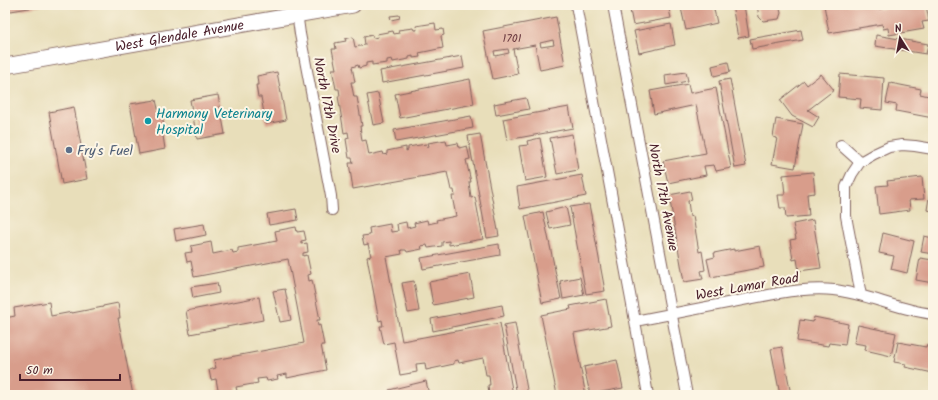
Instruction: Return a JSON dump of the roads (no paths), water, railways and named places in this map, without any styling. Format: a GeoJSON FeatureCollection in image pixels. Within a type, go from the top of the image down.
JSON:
{"type":"FeatureCollection","features":[{"type":"Feature","properties":{"kind":"main road","name":"West Glendale Avenue"},"geometry":{"type":"LineString","coordinates":[[5,66],[297,10],[353,5]]}},
{"type":"Feature","properties":{"kind":"street"},"geometry":{"type":"LineString","coordinates":[[576,5],[648,395]]}},
{"type":"Feature","properties":{"kind":"street","name":"North 17th Avenue"},"geometry":{"type":"LineString","coordinates":[[613,5],[687,395]]}},
{"type":"Feature","properties":{"kind":"street","name":"North 17th Drive"},"geometry":{"type":"LineString","coordinates":[[297,10],[300,34],[331,196],[332,210]]}},
{"type":"Feature","properties":{"kind":"street"},"geometry":{"type":"LineString","coordinates":[[841,145],[860,162]]}},
{"type":"Feature","properties":{"kind":"street"},"geometry":{"type":"LineString","coordinates":[[861,295],[846,216],[846,187],[860,162],[889,147],[902,145],[933,149]]}},
{"type":"Feature","properties":{"kind":"street","name":"West Lamar Road"},"geometry":{"type":"LineString","coordinates":[[635,321],[796,290],[834,290],[861,295],[911,310],[933,314]]}},
{"type":"Feature","properties":{"kind":"place","name":"Harmony Veterinary Hospital"},"geometry":{"type":"Point","coordinates":[148,121]}},
{"type":"Feature","properties":{"kind":"place","name":"Fry's Fuel"},"geometry":{"type":"Point","coordinates":[69,150]}}]}
